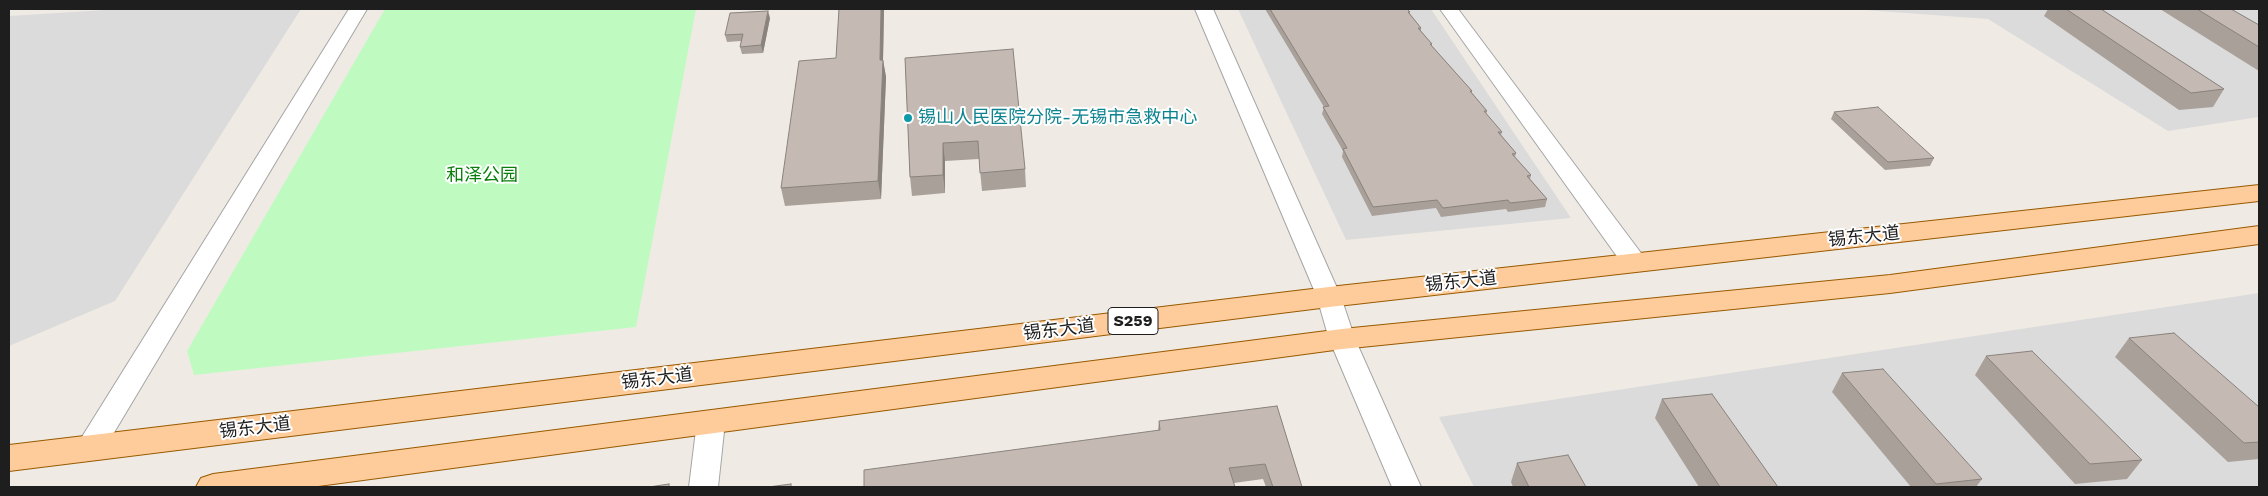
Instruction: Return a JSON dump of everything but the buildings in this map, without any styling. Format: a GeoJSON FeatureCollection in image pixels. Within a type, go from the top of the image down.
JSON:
{"type":"FeatureCollection","features":[{"type":"Feature","properties":{"kind":"main road","name":"锡东大道"},"geometry":{"type":"LineString","coordinates":[[9,458],[1329,297],[2259,193]]}},
{"type":"Feature","properties":{"kind":"main road"},"geometry":{"type":"LineString","coordinates":[[213,487],[1342,339],[1890,284],[2259,235]]}},
{"type":"Feature","properties":{"kind":"street"},"geometry":{"type":"LineString","coordinates":[[90,448],[358,9]]}},
{"type":"Feature","properties":{"kind":"street"},"geometry":{"type":"LineString","coordinates":[[1204,9],[1329,297],[1342,339],[1407,487]]}},
{"type":"Feature","properties":{"kind":"street"},"geometry":{"type":"LineString","coordinates":[[1449,9],[1635,263]]}},
{"type":"Feature","properties":{"kind":"street"},"geometry":{"type":"LineString","coordinates":[[703,487],[711,422]]}},
{"type":"Feature","properties":{"kind":"shaded area"},"geometry":{"type":"Polygon","coordinates":[[[121,9],[301,9],[115,301],[9,346],[9,16],[121,9]]]}},
{"type":"Feature","properties":{"kind":"shaded area"},"geometry":{"type":"Polygon","coordinates":[[[1238,9],[1431,9],[1571,218],[1346,240],[1238,9]]]}},
{"type":"Feature","properties":{"kind":"shaded area"},"geometry":{"type":"Polygon","coordinates":[[[1851,9],[2259,9],[2259,117],[2168,131],[1988,19],[1851,9]]]}},
{"type":"Feature","properties":{"kind":"shaded area"},"geometry":{"type":"Polygon","coordinates":[[[2259,293],[2259,487],[1474,487],[1439,417],[2259,293]]]}},
{"type":"Feature","properties":{"kind":"green space","name":"和泽公园"},"geometry":{"type":"Polygon","coordinates":[[[385,9],[696,9],[636,327],[194,375],[187,351],[385,9]]]}},
{"type":"Feature","properties":{"kind":"place","name":"锡山人民医院分院-无锡市急救中心"},"geometry":{"type":"Point","coordinates":[908,118]}}]}
